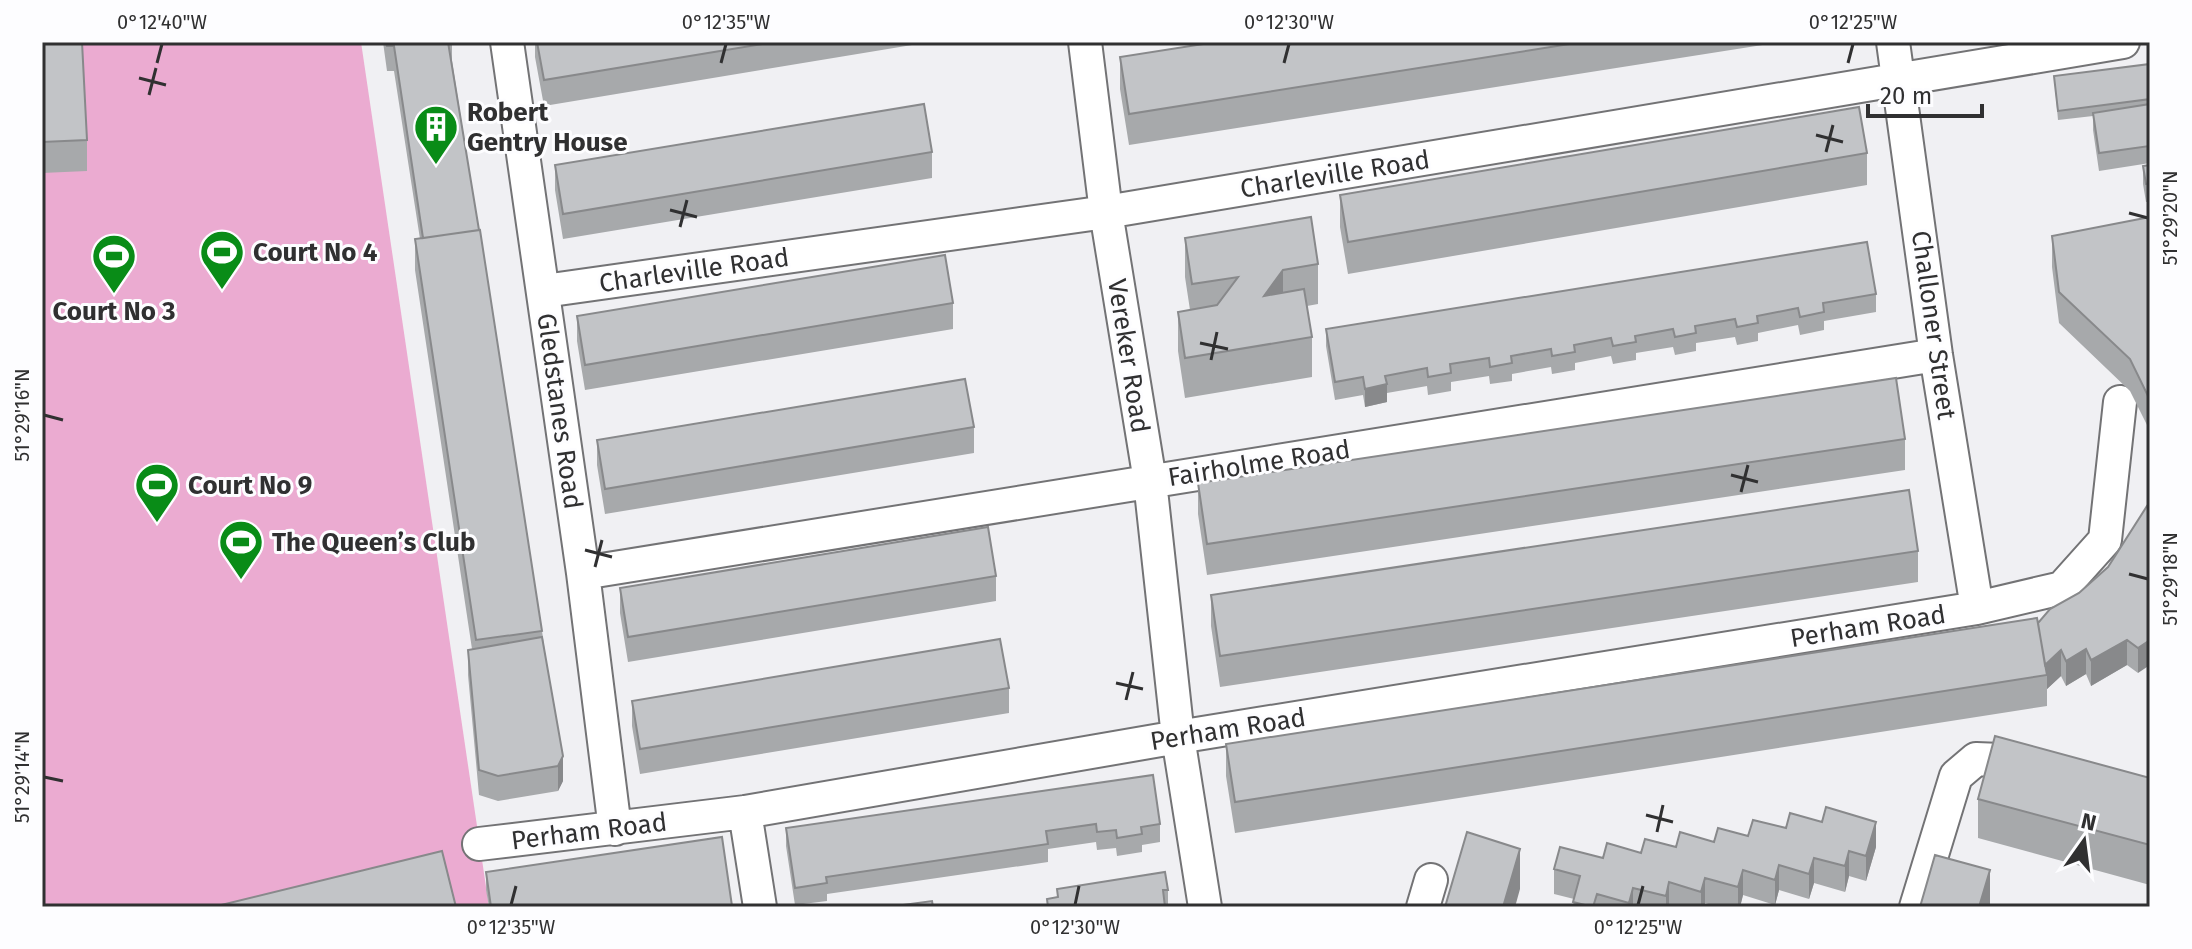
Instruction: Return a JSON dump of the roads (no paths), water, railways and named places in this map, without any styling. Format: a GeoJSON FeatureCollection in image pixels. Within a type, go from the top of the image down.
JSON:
{"type":"FeatureCollection","features":[{"type":"Feature","properties":{"kind":"street","name":"Gledstanes Road"},"geometry":{"type":"LineString","coordinates":[[507,42],[583,573],[615,829]]}},
{"type":"Feature","properties":{"kind":"street","name":"Vereker Road"},"geometry":{"type":"LineString","coordinates":[[1085,42],[1106,212],[1150,481],[1178,737],[1205,907]]}},
{"type":"Feature","properties":{"kind":"street","name":"Challoner Street"},"geometry":{"type":"LineString","coordinates":[[1893,42],[1936,355],[1977,608]]}},
{"type":"Feature","properties":{"kind":"street","name":"Charleville Road"},"geometry":{"type":"LineString","coordinates":[[544,291],[1106,212],[2123,42]]}},
{"type":"Feature","properties":{"kind":"street","name":"Fairholme Road"},"geometry":{"type":"LineString","coordinates":[[583,573],[1936,355]]}},
{"type":"Feature","properties":{"kind":"street","name":"Perham Road"},"geometry":{"type":"LineString","coordinates":[[479,844],[745,812],[1178,737],[1977,608],[2062,588],[2105,540],[2120,402]]}},
{"type":"Feature","properties":{"kind":"street"},"geometry":{"type":"LineString","coordinates":[[1916,907],[1956,776],[1976,759],[2001,760],[2061,776]]}},
{"type":"Feature","properties":{"kind":"street"},"geometry":{"type":"LineString","coordinates":[[745,812],[760,907]]}},
{"type":"Feature","properties":{"kind":"place","name":"Robert Gentry House"},"geometry":{"type":"Point","coordinates":[436,166]}},
{"type":"Feature","properties":{"kind":"place","name":"Court No 4"},"geometry":{"type":"Point","coordinates":[222,291]}},
{"type":"Feature","properties":{"kind":"place","name":"Court No 3"},"geometry":{"type":"Point","coordinates":[114,295]}},
{"type":"Feature","properties":{"kind":"place","name":"Court No 9"},"geometry":{"type":"Point","coordinates":[157,524]}},
{"type":"Feature","properties":{"kind":"place","name":"The Queen’s Club"},"geometry":{"type":"Point","coordinates":[241,581]}}]}
